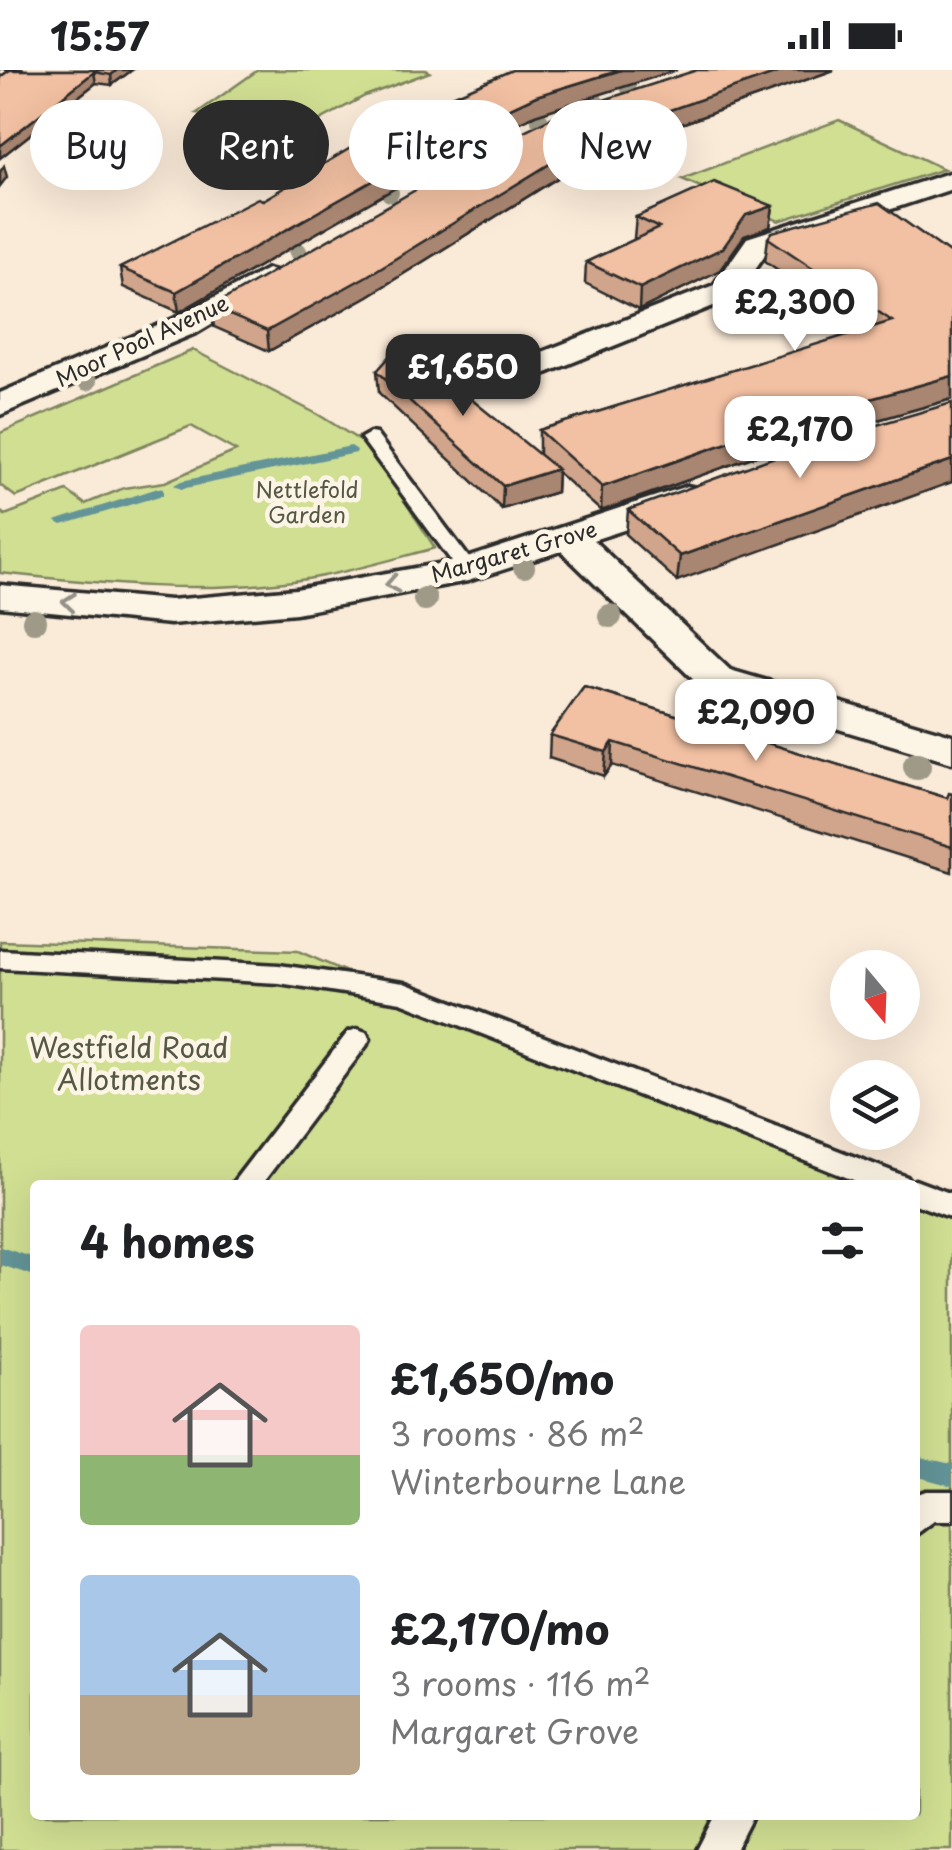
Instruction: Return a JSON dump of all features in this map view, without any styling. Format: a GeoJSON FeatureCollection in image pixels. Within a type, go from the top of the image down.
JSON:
{"type":"FeatureCollection","features":[{"type":"Feature","properties":{"kind":"street"},"geometry":{"type":"LineString","coordinates":[[0,77],[9,70]]}},
{"type":"Feature","properties":{"kind":"street"},"geometry":{"type":"LineString","coordinates":[[530,368],[725,291],[757,244],[952,180]]}},
{"type":"Feature","properties":{"kind":"street","name":"Moor Pool Avenue"},"geometry":{"type":"LineString","coordinates":[[0,405],[187,325],[289,266]]}},
{"type":"Feature","properties":{"kind":"street","name":"Margaret Grove"},"geometry":{"type":"LineString","coordinates":[[0,596],[170,612],[296,602],[468,570],[570,539],[716,486]]}},
{"type":"Feature","properties":{"kind":"street"},"geometry":{"type":"LineString","coordinates":[[570,539],[716,679],[952,749]]}},
{"type":"Feature","properties":{"kind":"lane"},"geometry":{"type":"LineString","coordinates":[[370,438],[468,570]]}},
{"type":"Feature","properties":{"kind":"lane"},"geometry":{"type":"LineString","coordinates":[[0,959],[279,974],[404,993],[884,1180]]}},
{"type":"Feature","properties":{"kind":"lane"},"geometry":{"type":"LineString","coordinates":[[249,1180],[357,1039]]}},
{"type":"Feature","properties":{"kind":"lane"},"geometry":{"type":"LineString","coordinates":[[920,1194],[952,1206]]}},
{"type":"Feature","properties":{"kind":"lane"},"geometry":{"type":"LineString","coordinates":[[715,1850],[733,1820]]}},
{"type":"Feature","properties":{"kind":"green space"},"geometry":{"type":"Polygon","coordinates":[[[258,70],[430,72],[349,100],[349,105],[329,115],[329,100],[215,100],[258,70]]]}},
{"type":"Feature","properties":{"kind":"green space"},"geometry":{"type":"Polygon","coordinates":[[[839,120],[944,169],[779,221],[687,181],[687,177],[839,120]]]}},
{"type":"Feature","properties":{"kind":"green space","name":"Nettlefold Garden"},"geometry":{"type":"Polygon","coordinates":[[[193,350],[319,415],[370,447],[435,548],[323,576],[269,584],[115,584],[0,573],[0,511],[5,515],[67,491],[85,504],[124,488],[165,482],[236,451],[191,426],[16,497],[0,485],[0,433],[193,350]]]}},
{"type":"Feature","properties":{"kind":"green space","name":"Westfield Road Allotments"},"geometry":{"type":"Polygon","coordinates":[[[0,941],[298,951],[499,1038],[854,1180],[30,1180],[30,1820],[920,1820],[920,1207],[952,1220],[952,1850],[0,1850],[0,941]]]}},
{"type":"Feature","properties":{"kind":"building"},"geometry":{"type":"Polygon","coordinates":[[[10,70],[117,70],[111,75],[94,72],[58,100],[30,100],[30,122],[0,146],[0,77],[10,70]]]}},
{"type":"Feature","properties":{"kind":"building"},"geometry":{"type":"Polygon","coordinates":[[[512,70],[621,70],[523,102],[444,100],[512,70]]]}},
{"type":"Feature","properties":{"kind":"building"},"geometry":{"type":"Polygon","coordinates":[[[697,70],[786,70],[687,104],[687,100],[604,100],[697,70]]]}},
{"type":"Feature","properties":{"kind":"building"},"geometry":{"type":"Polygon","coordinates":[[[543,122],[543,168],[523,180],[523,132],[543,122]]]}},
{"type":"Feature","properties":{"kind":"building"},"geometry":{"type":"Polygon","coordinates":[[[349,149],[349,190],[357,190],[176,292],[120,268],[258,198],[263,200],[280,190],[329,190],[329,161],[349,149]]]}},
{"type":"Feature","properties":{"kind":"building"},"geometry":{"type":"Polygon","coordinates":[[[714,182],[773,206],[746,215],[723,248],[640,288],[586,262],[659,228],[636,217],[714,182]]]}},
{"type":"Feature","properties":{"kind":"building"},"geometry":{"type":"Polygon","coordinates":[[[415,190],[507,190],[367,276],[267,331],[211,307],[415,190]]]}},
{"type":"Feature","properties":{"kind":"building"},"geometry":{"type":"Polygon","coordinates":[[[879,203],[952,255],[952,376],[778,425],[602,487],[539,430],[892,321],[768,238],[772,232],[879,203]]]}},
{"type":"Feature","properties":{"kind":"building"},"geometry":{"type":"Polygon","coordinates":[[[402,343],[557,469],[503,486],[377,371],[402,343]]]}},
{"type":"Feature","properties":{"kind":"building"},"geometry":{"type":"Polygon","coordinates":[[[952,403],[952,460],[680,556],[628,510],[805,446],[952,403]]]}},
{"type":"Feature","properties":{"kind":"building"},"geometry":{"type":"Polygon","coordinates":[[[584,687],[947,798],[952,794],[952,847],[613,742],[606,752],[550,735],[584,687]]]}},
{"type":"Feature","properties":{"kind":"waterway"},"geometry":{"type":"LineString","coordinates":[[181,485],[351,450]]}},
{"type":"Feature","properties":{"kind":"waterway"},"geometry":{"type":"LineString","coordinates":[[62,521],[158,492]]}},
{"type":"Feature","properties":{"kind":"waterway"},"geometry":{"type":"LineString","coordinates":[[0,1256],[30,1265]]}},
{"type":"Feature","properties":{"kind":"waterway"},"geometry":{"type":"LineString","coordinates":[[920,1467],[952,1475]]}}]}
